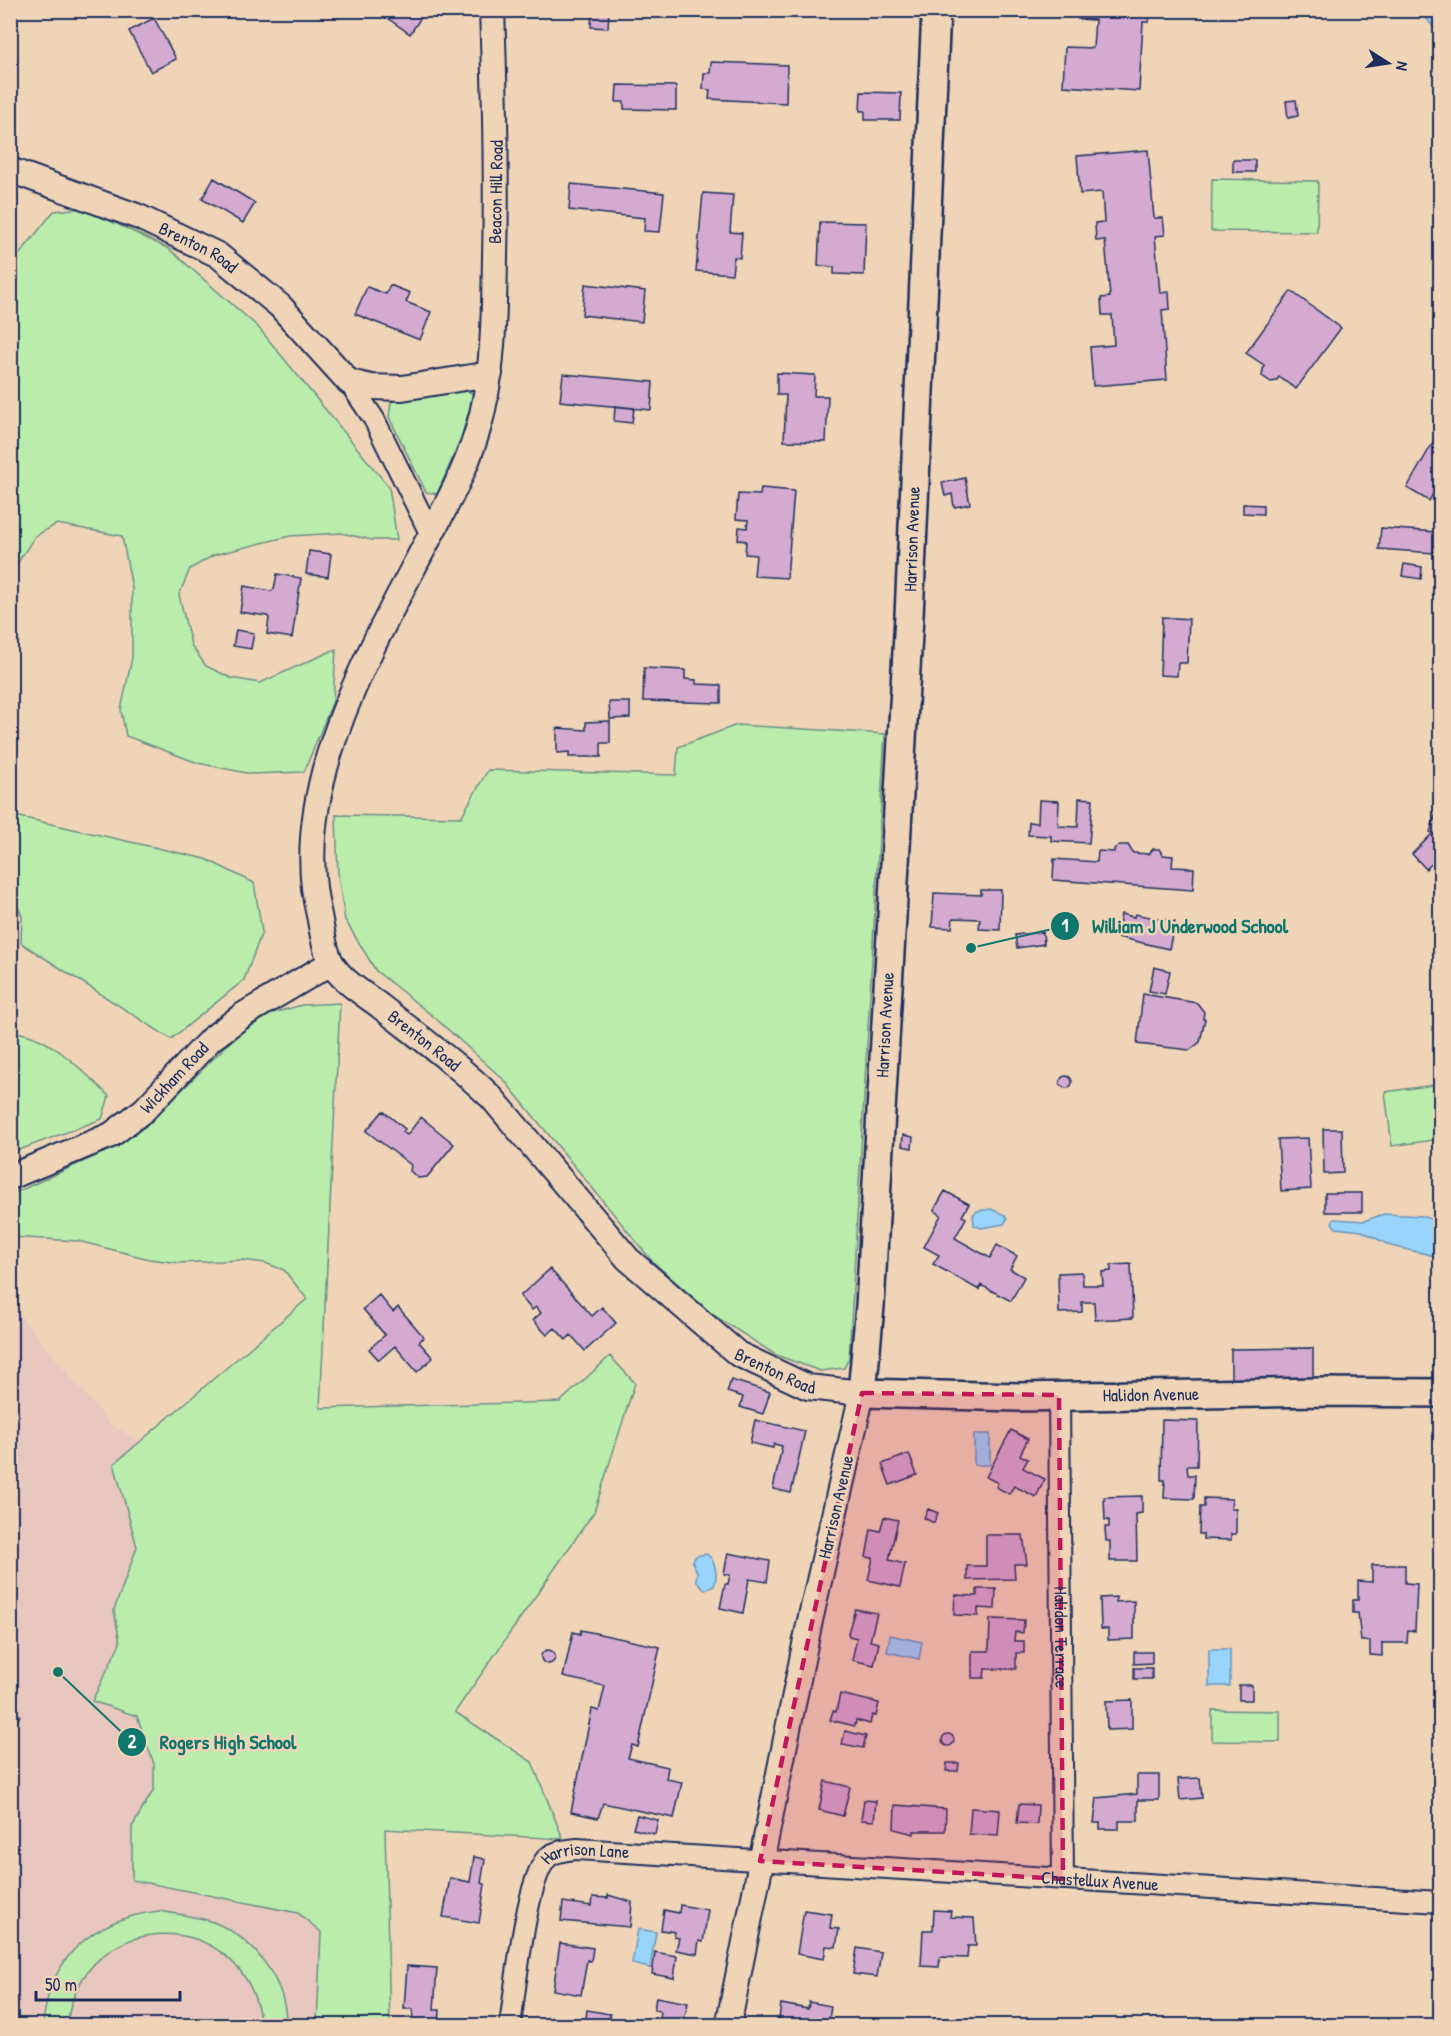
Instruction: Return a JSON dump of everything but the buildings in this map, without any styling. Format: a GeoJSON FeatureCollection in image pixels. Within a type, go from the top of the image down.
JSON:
{"type":"FeatureCollection","features":[{"type":"Feature","properties":{"kind":"main road","name":"Harrison Avenue"},"geometry":{"type":"LineString","coordinates":[[862,1393],[870,1306],[909,616],[936,10]]}},
{"type":"Feature","properties":{"kind":"main road","name":"Halidon Avenue"},"geometry":{"type":"LineString","coordinates":[[862,1393],[1019,1397],[1440,1393]]}},
{"type":"Feature","properties":{"kind":"street","name":"Beacon Hill Road"},"geometry":{"type":"LineString","coordinates":[[490,374],[495,298],[498,157],[492,10]]}},
{"type":"Feature","properties":{"kind":"street","name":"Brenton Road"},"geometry":{"type":"LineString","coordinates":[[10,170],[139,217],[218,255],[280,306],[349,382],[374,419],[430,535]]}},
{"type":"Feature","properties":{"kind":"street"},"geometry":{"type":"LineString","coordinates":[[331,963],[311,886],[312,825],[346,709],[384,624],[468,460],[482,416],[490,374],[402,388],[371,387],[349,382]]}},
{"type":"Feature","properties":{"kind":"street","name":"Brenton Road"},"geometry":{"type":"LineString","coordinates":[[331,963],[360,991],[468,1074],[540,1153],[628,1259],[738,1354],[808,1387],[862,1393]]}},
{"type":"Feature","properties":{"kind":"street","name":"Wickham Road"},"geometry":{"type":"LineString","coordinates":[[10,1177],[111,1135],[144,1110],[211,1039],[243,1015],[331,963]]}},
{"type":"Feature","properties":{"kind":"street","name":"Harrison Avenue"},"geometry":{"type":"LineString","coordinates":[[728,2025],[809,1625],[862,1393]]}},
{"type":"Feature","properties":{"kind":"street","name":"Halidon Terrace"},"geometry":{"type":"LineString","coordinates":[[1059,1395],[1063,1879]]}},
{"type":"Feature","properties":{"kind":"street","name":"Harrison Lane"},"geometry":{"type":"LineString","coordinates":[[510,2025],[535,1881],[548,1857],[562,1850],[577,1848],[760,1862]]}},
{"type":"Feature","properties":{"kind":"street","name":"Chastellux Avenue"},"geometry":{"type":"LineString","coordinates":[[760,1862],[1440,1902]]}},
{"type":"Feature","properties":{"kind":"highlighted area"},"geometry":{"type":"Polygon","coordinates":[[[862,1393],[1059,1395],[1063,1879],[760,1861],[862,1393]]]}},
{"type":"Feature","properties":{"kind":"shaded area"},"geometry":{"type":"Polygon","coordinates":[[[10,1303],[109,1423],[140,1442],[114,1464],[137,1547],[114,1610],[120,1643],[92,1701],[137,1716],[154,1764],[154,1789],[132,1827],[132,1880],[298,1913],[321,1932],[317,2025],[11,2025],[10,1303]]]}},
{"type":"Feature","properties":{"kind":"green space"},"geometry":{"type":"Polygon","coordinates":[[[1212,179],[1318,181],[1317,232],[1211,231],[1212,179]]]}},
{"type":"Feature","properties":{"kind":"green space"},"geometry":{"type":"Polygon","coordinates":[[[84,208],[169,249],[258,327],[389,487],[397,540],[372,540],[341,533],[290,536],[214,555],[190,569],[179,595],[191,645],[206,666],[231,678],[260,683],[336,649],[333,701],[304,772],[251,774],[198,763],[126,736],[121,710],[132,658],[132,588],[122,536],[57,524],[35,536],[11,573],[11,265],[54,211],[84,208]]]}},
{"type":"Feature","properties":{"kind":"green space"},"geometry":{"type":"Polygon","coordinates":[[[465,390],[472,393],[473,398],[460,441],[437,494],[426,492],[389,417],[391,402],[401,398],[465,390]]]}},
{"type":"Feature","properties":{"kind":"green space"},"geometry":{"type":"Polygon","coordinates":[[[737,725],[885,734],[849,1358],[844,1368],[820,1371],[776,1355],[712,1314],[652,1261],[504,1080],[434,1017],[376,971],[345,920],[338,875],[336,815],[461,817],[488,770],[676,775],[678,747],[737,725]]]}},
{"type":"Feature","properties":{"kind":"green space"},"geometry":{"type":"Polygon","coordinates":[[[11,815],[206,859],[254,883],[262,932],[244,980],[171,1039],[21,943],[22,916],[11,891],[11,815]]]}},
{"type":"Feature","properties":{"kind":"green space"},"geometry":{"type":"Polygon","coordinates":[[[340,1003],[320,1408],[560,1402],[610,1356],[635,1383],[594,1512],[455,1712],[532,1762],[563,1839],[385,1829],[390,2025],[317,2025],[321,1932],[298,1913],[132,1880],[132,1827],[154,1789],[154,1764],[137,1716],[92,1701],[120,1643],[114,1610],[137,1547],[114,1464],[307,1299],[284,1270],[265,1263],[243,1260],[179,1263],[149,1259],[78,1241],[10,1237],[10,1195],[102,1153],[146,1126],[237,1035],[273,1013],[302,1005],[340,1003]]]}},
{"type":"Feature","properties":{"kind":"green space"},"geometry":{"type":"Polygon","coordinates":[[[11,1032],[25,1034],[51,1046],[109,1096],[102,1119],[11,1153],[11,1032]]]}},
{"type":"Feature","properties":{"kind":"green space"},"geometry":{"type":"Polygon","coordinates":[[[1440,1084],[1440,1139],[1392,1146],[1385,1092],[1440,1084]]]}},
{"type":"Feature","properties":{"kind":"green space"},"geometry":{"type":"Polygon","coordinates":[[[1212,1710],[1280,1711],[1280,1742],[1212,1741],[1212,1710]]]}},
{"type":"Feature","properties":{"kind":"green space"},"geometry":{"type":"Polygon","coordinates":[[[159,1911],[213,1922],[242,1939],[265,1963],[274,1978],[281,1993],[286,2025],[261,2025],[249,1985],[227,1957],[197,1940],[164,1934],[131,1940],[102,1957],[79,1985],[67,2025],[43,2025],[47,2001],[54,1980],[65,1961],[78,1946],[94,1933],[113,1923],[135,1915],[159,1911]]]}},
{"type":"Feature","properties":{"kind":"water"},"geometry":{"type":"Polygon","coordinates":[[[1427,11],[1440,11],[1440,36],[1427,19],[1427,11]]]}},
{"type":"Feature","properties":{"kind":"water"},"geometry":{"type":"Polygon","coordinates":[[[991,1209],[1005,1215],[1007,1219],[1004,1224],[981,1228],[974,1225],[973,1215],[977,1211],[991,1209]]]}},
{"type":"Feature","properties":{"kind":"water"},"geometry":{"type":"Polygon","coordinates":[[[1384,1214],[1422,1216],[1440,1223],[1440,1257],[1391,1246],[1362,1231],[1336,1228],[1332,1223],[1334,1219],[1364,1221],[1384,1214]]]}},
{"type":"Feature","properties":{"kind":"water"},"geometry":{"type":"Polygon","coordinates":[[[974,1434],[990,1434],[990,1465],[974,1465],[974,1434]]]}},
{"type":"Feature","properties":{"kind":"water"},"geometry":{"type":"Polygon","coordinates":[[[707,1554],[714,1565],[716,1578],[714,1586],[705,1590],[696,1580],[697,1572],[692,1562],[696,1556],[707,1554]]]}},
{"type":"Feature","properties":{"kind":"water"},"geometry":{"type":"Polygon","coordinates":[[[890,1635],[922,1642],[919,1659],[887,1652],[890,1635]]]}},
{"type":"Feature","properties":{"kind":"water"},"geometry":{"type":"Polygon","coordinates":[[[1209,1649],[1230,1649],[1230,1686],[1209,1686],[1209,1649]]]}},
{"type":"Feature","properties":{"kind":"water"},"geometry":{"type":"Polygon","coordinates":[[[638,1929],[656,1932],[650,1968],[632,1964],[638,1929]]]}},
{"type":"Feature","properties":{"kind":"place","name":"William J Underwood School"},"geometry":{"type":"Point","coordinates":[971,948]}},
{"type":"Feature","properties":{"kind":"place","name":"Rogers High School"},"geometry":{"type":"Point","coordinates":[58,1672]}}]}
